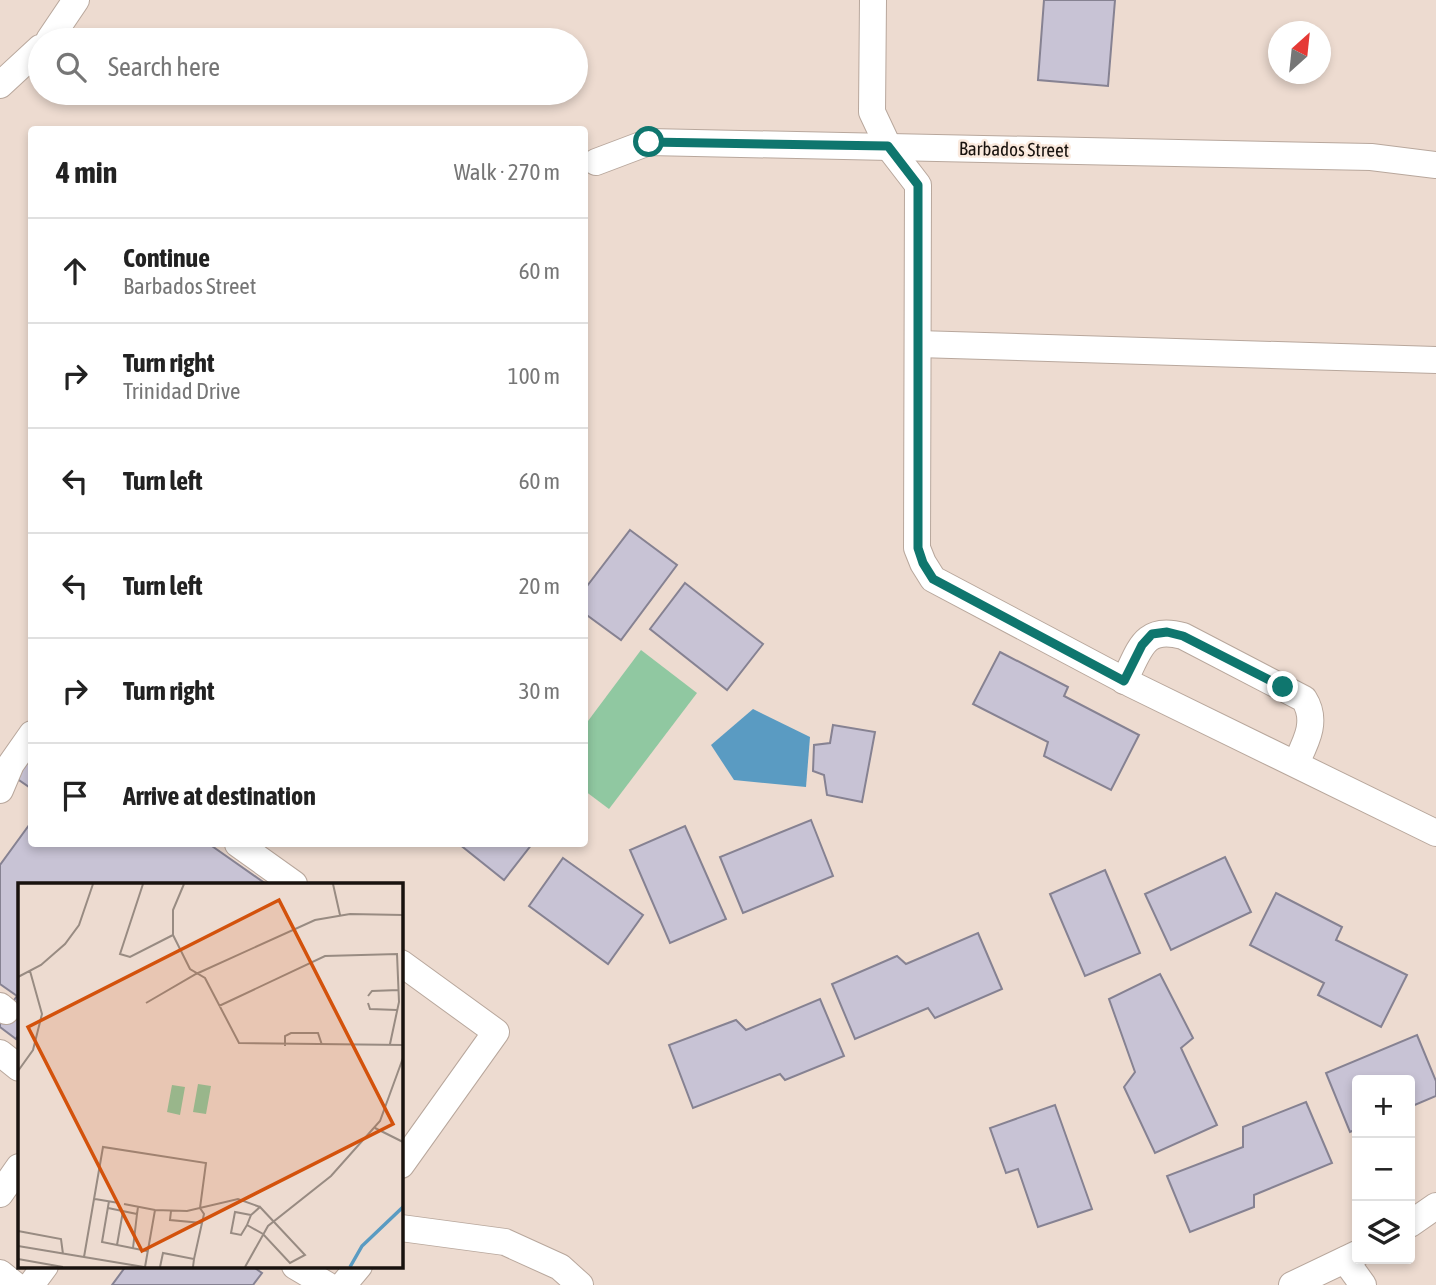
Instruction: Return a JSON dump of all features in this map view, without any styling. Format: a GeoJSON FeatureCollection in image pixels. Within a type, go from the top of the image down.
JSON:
{"type":"FeatureCollection","features":[{"type":"Feature","properties":{"kind":"street"},"geometry":{"type":"LineString","coordinates":[[57,28],[76,0]]}},
{"type":"Feature","properties":{"kind":"street"},"geometry":{"type":"LineString","coordinates":[[873,0],[872,112],[888,146],[918,185],[918,548],[933,579],[1124,681],[1436,833]]}},
{"type":"Feature","properties":{"kind":"street"},"geometry":{"type":"LineString","coordinates":[[0,85],[28,59]]}},
{"type":"Feature","properties":{"kind":"street","name":"Barbados Street"},"geometry":{"type":"LineString","coordinates":[[596,162],[649,142],[1371,157],[1436,164]]}},
{"type":"Feature","properties":{"kind":"street"},"geometry":{"type":"LineString","coordinates":[[918,344],[1436,360]]}},
{"type":"Feature","properties":{"kind":"street"},"geometry":{"type":"LineString","coordinates":[[1124,681],[1142,645],[1152,634],[1167,632],[1183,636],[1304,699],[1311,710],[1311,729],[1297,764]]}},
{"type":"Feature","properties":{"kind":"street"},"geometry":{"type":"LineString","coordinates":[[0,790],[11,765],[28,740]]}},
{"type":"Feature","properties":{"kind":"street"},"geometry":{"type":"LineString","coordinates":[[242,847],[292,883]]}},
{"type":"Feature","properties":{"kind":"street"},"geometry":{"type":"LineString","coordinates":[[402,964],[496,1032],[402,1164]]}},
{"type":"Feature","properties":{"kind":"street"},"geometry":{"type":"LineString","coordinates":[[0,1194],[18,1168]]}},
{"type":"Feature","properties":{"kind":"street"},"geometry":{"type":"LineString","coordinates":[[1415,1221],[1436,1206]]}},
{"type":"Feature","properties":{"kind":"street"},"geometry":{"type":"LineString","coordinates":[[402,1228],[505,1242],[560,1267],[580,1285]]}},
{"type":"Feature","properties":{"kind":"street"},"geometry":{"type":"LineString","coordinates":[[1292,1285],[1351,1257],[1363,1285]]}},
{"type":"Feature","properties":{"kind":"street"},"geometry":{"type":"LineString","coordinates":[[31,1285],[44,1268]]}},
{"type":"Feature","properties":{"kind":"street"},"geometry":{"type":"LineString","coordinates":[[298,1268],[327,1285]]}},
{"type":"Feature","properties":{"kind":"street"},"geometry":{"type":"LineString","coordinates":[[343,1285],[357,1268]]}},
{"type":"Feature","properties":{"kind":"street"},"geometry":{"type":"LineString","coordinates":[[0,1273],[15,1285]]}},
{"type":"Feature","properties":{"kind":"green space"},"geometry":{"type":"Polygon","coordinates":[[[641,650],[697,693],[609,809],[588,793],[588,721],[641,650]]]}},
{"type":"Feature","properties":{"kind":"water"},"geometry":{"type":"Polygon","coordinates":[[[753,709],[810,737],[806,787],[734,780],[711,745],[753,709]]]}},
{"type":"Feature","properties":{"kind":"building"},"geometry":{"type":"Polygon","coordinates":[[[1044,0],[1115,0],[1108,86],[1038,80],[1044,0]]]}},
{"type":"Feature","properties":{"kind":"building"},"geometry":{"type":"Polygon","coordinates":[[[630,530],[677,565],[621,640],[588,616],[588,585],[630,530]]]}},
{"type":"Feature","properties":{"kind":"building"},"geometry":{"type":"Polygon","coordinates":[[[685,583],[763,644],[727,690],[650,629],[685,583]]]}},
{"type":"Feature","properties":{"kind":"building"},"geometry":{"type":"Polygon","coordinates":[[[1000,652],[1068,687],[1064,696],[1139,735],[1111,790],[1044,756],[1048,742],[973,704],[1000,652]]]}},
{"type":"Feature","properties":{"kind":"building"},"geometry":{"type":"Polygon","coordinates":[[[833,725],[875,732],[862,802],[827,795],[824,775],[813,771],[814,745],[830,743],[833,725]]]}},
{"type":"Feature","properties":{"kind":"building"},"geometry":{"type":"Polygon","coordinates":[[[28,762],[28,786],[16,778],[28,762]]]}},
{"type":"Feature","properties":{"kind":"building"},"geometry":{"type":"Polygon","coordinates":[[[811,820],[833,876],[743,913],[720,857],[811,820]]]}},
{"type":"Feature","properties":{"kind":"building"},"geometry":{"type":"Polygon","coordinates":[[[28,826],[28,847],[213,847],[265,883],[18,883],[18,1036],[16,1039],[0,1027],[0,1019],[17,996],[0,984],[0,865],[28,826]]]}},
{"type":"Feature","properties":{"kind":"building"},"geometry":{"type":"Polygon","coordinates":[[[685,826],[726,919],[670,943],[630,850],[685,826]]]}},
{"type":"Feature","properties":{"kind":"building"},"geometry":{"type":"Polygon","coordinates":[[[463,847],[530,847],[504,880],[463,847]]]}},
{"type":"Feature","properties":{"kind":"building"},"geometry":{"type":"Polygon","coordinates":[[[1225,857],[1251,912],[1171,950],[1145,894],[1225,857]]]}},
{"type":"Feature","properties":{"kind":"building"},"geometry":{"type":"Polygon","coordinates":[[[563,858],[643,915],[608,964],[529,906],[563,858]]]}},
{"type":"Feature","properties":{"kind":"building"},"geometry":{"type":"Polygon","coordinates":[[[1105,870],[1140,953],[1085,976],[1050,894],[1105,870]]]}},
{"type":"Feature","properties":{"kind":"building"},"geometry":{"type":"Polygon","coordinates":[[[1276,893],[1342,927],[1336,940],[1407,975],[1381,1027],[1318,995],[1324,983],[1250,945],[1276,893]]]}},
{"type":"Feature","properties":{"kind":"building"},"geometry":{"type":"Polygon","coordinates":[[[978,933],[1002,989],[935,1018],[928,1008],[855,1039],[832,984],[897,956],[906,964],[978,933]]]}},
{"type":"Feature","properties":{"kind":"building"},"geometry":{"type":"Polygon","coordinates":[[[1160,974],[1193,1038],[1181,1048],[1217,1125],[1155,1153],[1124,1087],[1135,1072],[1109,999],[1160,974]]]}},
{"type":"Feature","properties":{"kind":"building"},"geometry":{"type":"Polygon","coordinates":[[[820,999],[844,1056],[785,1080],[780,1074],[693,1108],[669,1045],[736,1020],[746,1030],[820,999]]]}},
{"type":"Feature","properties":{"kind":"building"},"geometry":{"type":"Polygon","coordinates":[[[1417,1035],[1436,1081],[1436,1096],[1415,1105],[1415,1075],[1352,1075],[1350,1132],[1326,1073],[1417,1035]]]}},
{"type":"Feature","properties":{"kind":"building"},"geometry":{"type":"Polygon","coordinates":[[[1306,1102],[1332,1163],[1254,1195],[1254,1207],[1190,1232],[1167,1176],[1243,1147],[1243,1127],[1306,1102]]]}},
{"type":"Feature","properties":{"kind":"building"},"geometry":{"type":"Polygon","coordinates":[[[1055,1105],[1092,1209],[1038,1227],[1018,1169],[1006,1173],[990,1128],[1055,1105]]]}},
{"type":"Feature","properties":{"kind":"building"},"geometry":{"type":"Polygon","coordinates":[[[125,1268],[255,1268],[262,1273],[253,1285],[112,1285],[125,1268]]]}},
{"type":"Feature","properties":{"kind":"route"},"geometry":{"type":"LineString","coordinates":[[649,142],[888,146],[918,185],[918,548],[933,579],[1124,681],[1142,645],[1152,634],[1167,632],[1183,636],[1283,687]]}}]}
